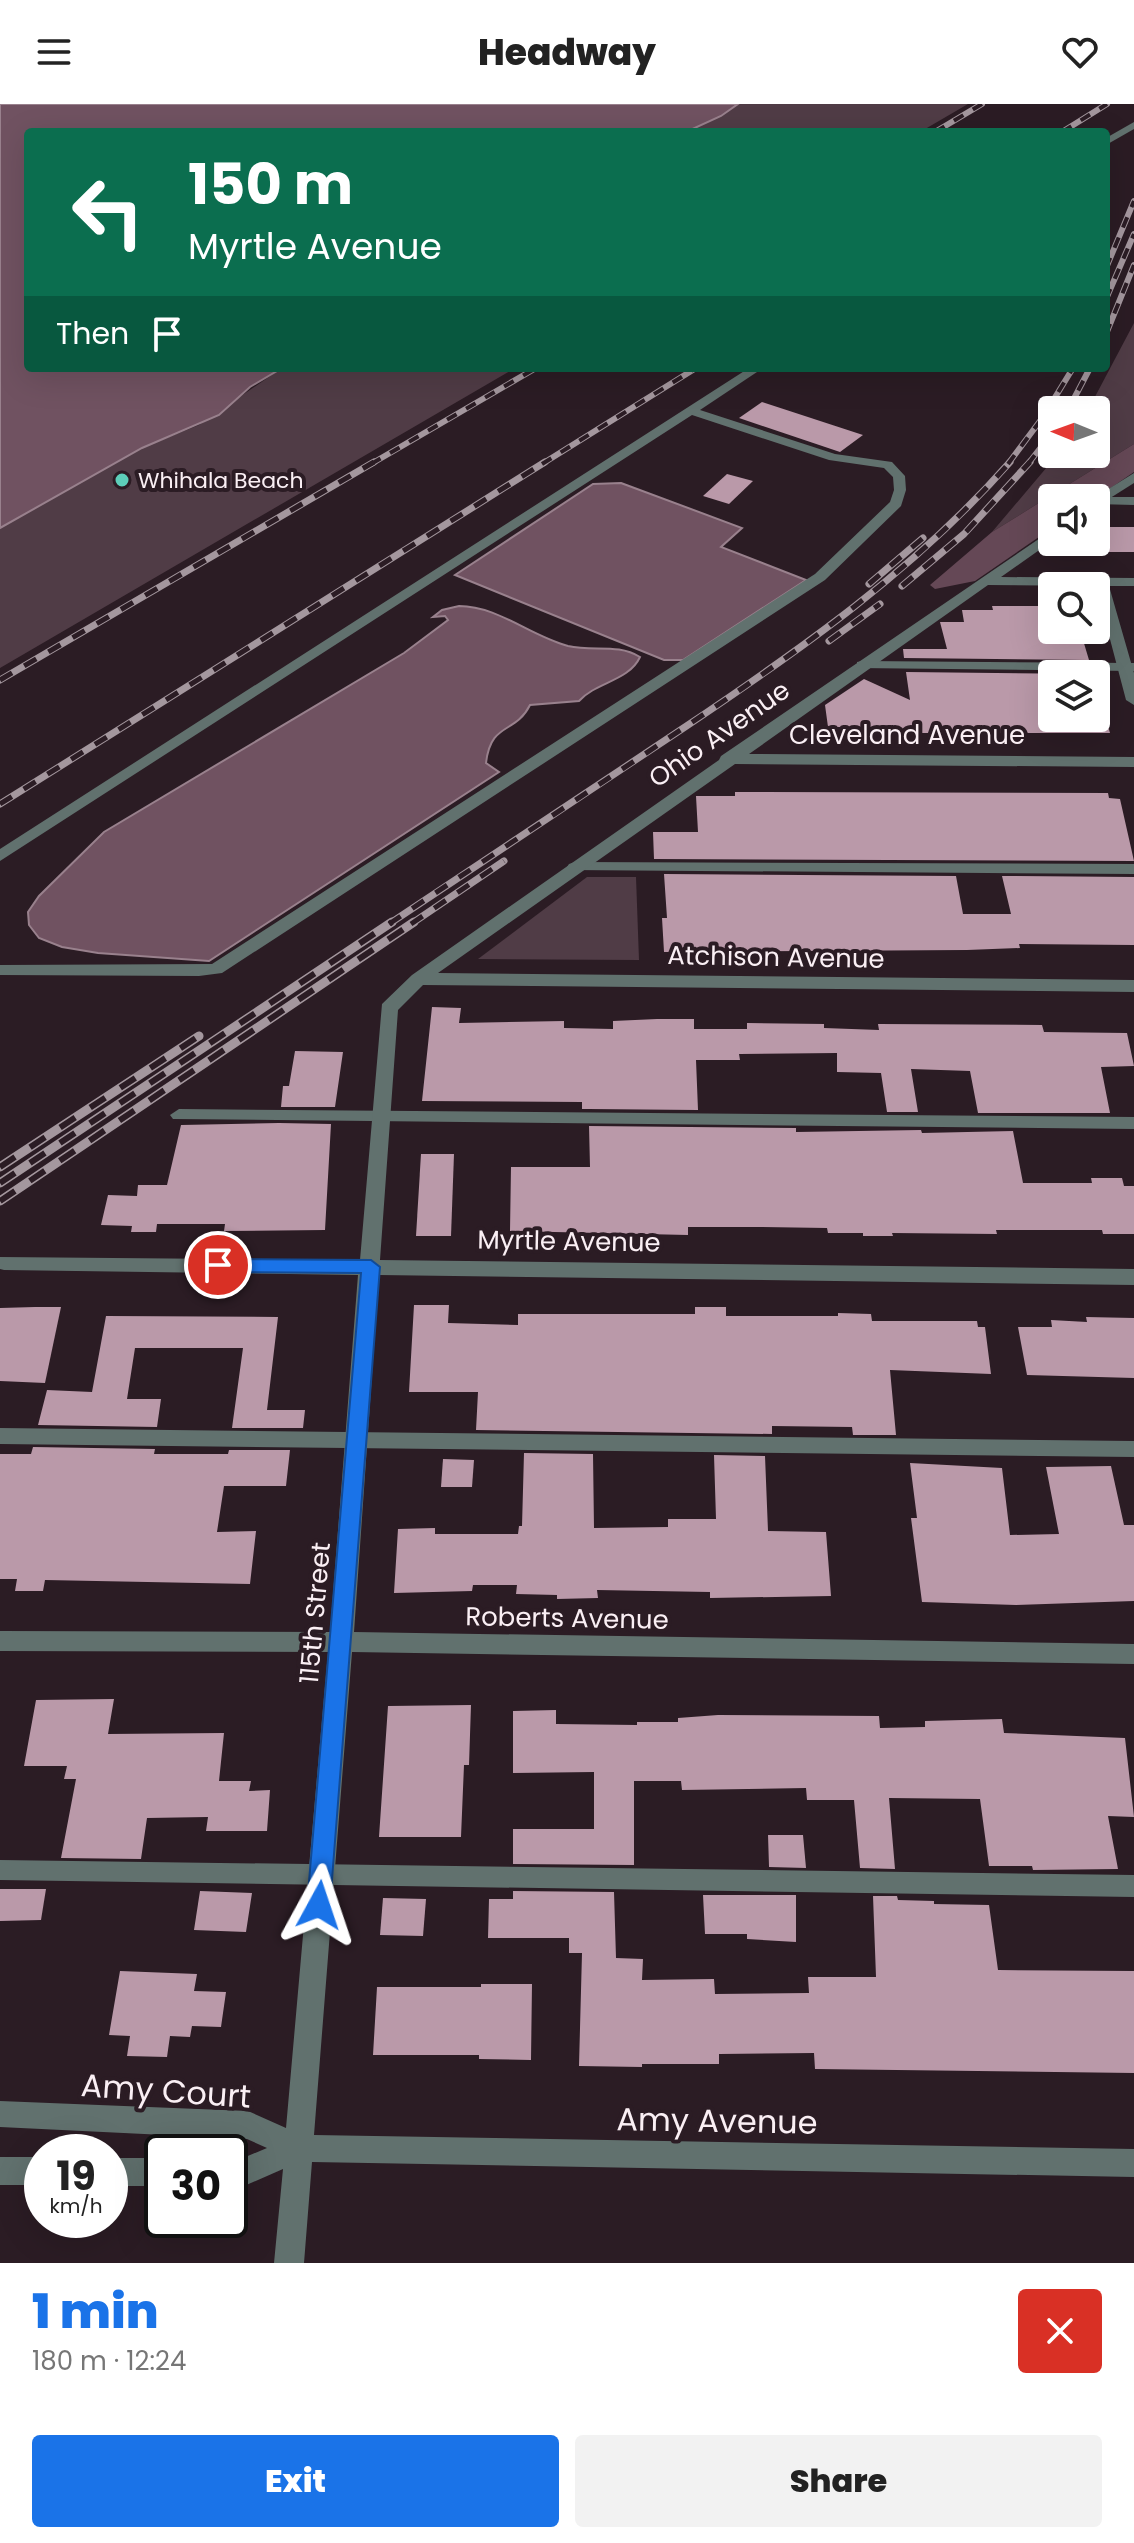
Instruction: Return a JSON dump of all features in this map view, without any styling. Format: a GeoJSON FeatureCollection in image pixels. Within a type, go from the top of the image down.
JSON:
{"type":"FeatureCollection","features":[{"type":"Feature","properties":{"kind":"street"},"geometry":{"type":"LineString","coordinates":[[1110,494],[1134,477]]}},
{"type":"Feature","properties":{"kind":"street","name":"Ohio Avenue"},"geometry":{"type":"LineString","coordinates":[[418,979],[727,759],[1038,544]]}},
{"type":"Feature","properties":{"kind":"street"},"geometry":{"type":"LineString","coordinates":[[985,581],[1038,581]]}},
{"type":"Feature","properties":{"kind":"street"},"geometry":{"type":"LineString","coordinates":[[1110,581],[1134,582]]}},
{"type":"Feature","properties":{"kind":"street"},"geometry":{"type":"LineString","coordinates":[[1110,611],[1129,667],[1134,700]]}},
{"type":"Feature","properties":{"kind":"street","name":"Cleveland Avenue"},"geometry":{"type":"LineString","coordinates":[[727,759],[1134,762]]}},
{"type":"Feature","properties":{"kind":"street","name":"Atchison Avenue"},"geometry":{"type":"LineString","coordinates":[[418,979],[1134,986]]}},
{"type":"Feature","properties":{"kind":"street","name":"115th Street"},"geometry":{"type":"LineString","coordinates":[[289,2263],[371,1267],[389,1008],[418,979]]}},
{"type":"Feature","properties":{"kind":"street","name":"Myrtle Avenue"},"geometry":{"type":"LineString","coordinates":[[4,1263],[1134,1277]]}},
{"type":"Feature","properties":{"kind":"street","name":"Roberts Avenue"},"geometry":{"type":"LineString","coordinates":[[0,1641],[341,1642],[1134,1654]]}},
{"type":"Feature","properties":{"kind":"street","name":"Amy Court"},"geometry":{"type":"LineString","coordinates":[[0,2114],[248,2125],[298,2148]]}},
{"type":"Feature","properties":{"kind":"street"},"geometry":{"type":"LineString","coordinates":[[248,2170],[298,2148]]}},
{"type":"Feature","properties":{"kind":"street","name":"Amy Avenue"},"geometry":{"type":"LineString","coordinates":[[298,2148],[1134,2163]]}},
{"type":"Feature","properties":{"kind":"street"},"geometry":{"type":"LineString","coordinates":[[0,2171],[24,2171]]}},
{"type":"Feature","properties":{"kind":"lane"},"geometry":{"type":"LineString","coordinates":[[1110,140],[1134,125]]}},
{"type":"Feature","properties":{"kind":"lane"},"geometry":{"type":"LineString","coordinates":[[0,856],[751,372]]}},
{"type":"Feature","properties":{"kind":"lane"},"geometry":{"type":"LineString","coordinates":[[0,970],[216,969],[820,577],[896,503],[900,490],[899,476],[888,465],[833,457],[691,411]]}},
{"type":"Feature","properties":{"kind":"lane"},"geometry":{"type":"LineString","coordinates":[[1110,502],[1134,501]]}},
{"type":"Feature","properties":{"kind":"lane"},"geometry":{"type":"LineString","coordinates":[[862,665],[1129,667]]}},
{"type":"Feature","properties":{"kind":"lane"},"geometry":{"type":"LineString","coordinates":[[575,867],[1134,869]]}},
{"type":"Feature","properties":{"kind":"lane"},"geometry":{"type":"LineString","coordinates":[[179,1115],[1134,1123]]}},
{"type":"Feature","properties":{"kind":"lane"},"geometry":{"type":"LineString","coordinates":[[0,1436],[1134,1449]]}},
{"type":"Feature","properties":{"kind":"lane"},"geometry":{"type":"LineString","coordinates":[[0,1870],[1134,1886]]}},
{"type":"Feature","properties":{"kind":"shaded area"},"geometry":{"type":"Polygon","coordinates":[[[0,104],[738,104],[695,128],[24,128],[24,372],[275,372],[250,387],[219,415],[142,448],[0,528],[0,104]]]}},
{"type":"Feature","properties":{"kind":"shaded area"},"geometry":{"type":"Polygon","coordinates":[[[738,104],[968,104],[927,128],[695,128],[738,104]]]}},
{"type":"Feature","properties":{"kind":"shaded area"},"geometry":{"type":"Polygon","coordinates":[[[1134,323],[1134,444],[1110,459],[1110,396],[1095,396],[1134,323]]]}},
{"type":"Feature","properties":{"kind":"shaded area"},"geometry":{"type":"Polygon","coordinates":[[[276,372],[508,372],[0,668],[0,528],[142,448],[199,425],[276,372]]]}},
{"type":"Feature","properties":{"kind":"shaded area"},"geometry":{"type":"Polygon","coordinates":[[[1134,444],[1134,472],[1110,488],[1110,484],[1069,484],[1095,468],[1110,468],[1110,459],[1134,444]]]}},
{"type":"Feature","properties":{"kind":"shaded area"},"geometry":{"type":"Polygon","coordinates":[[[1046,468],[1095,468],[1069,484],[1038,484],[1038,503],[992,532],[1046,468]]]}},
{"type":"Feature","properties":{"kind":"shaded area"},"geometry":{"type":"Polygon","coordinates":[[[621,483],[742,528],[721,547],[806,580],[683,660],[664,660],[455,575],[593,484],[621,483]]]}},
{"type":"Feature","properties":{"kind":"shaded area"},"geometry":{"type":"Polygon","coordinates":[[[1038,503],[1038,538],[975,581],[935,589],[930,585],[992,532],[1038,503]]]}},
{"type":"Feature","properties":{"kind":"shaded area"},"geometry":{"type":"Polygon","coordinates":[[[459,606],[501,616],[568,646],[623,650],[640,657],[628,671],[594,689],[579,701],[530,705],[518,721],[493,740],[486,763],[499,772],[209,961],[98,953],[62,947],[39,938],[29,925],[28,912],[39,896],[104,832],[404,653],[448,620],[445,616],[433,617],[442,610],[459,606]]]}},
{"type":"Feature","properties":{"kind":"shaded area"},"geometry":{"type":"Polygon","coordinates":[[[587,877],[636,877],[639,960],[478,959],[587,877]]]}},
{"type":"Feature","properties":{"kind":"building"},"geometry":{"type":"Polygon","coordinates":[[[762,402],[863,435],[840,452],[739,418],[762,402]]]}},
{"type":"Feature","properties":{"kind":"building"},"geometry":{"type":"Polygon","coordinates":[[[727,474],[753,481],[729,504],[703,496],[727,474]]]}},
{"type":"Feature","properties":{"kind":"building"},"geometry":{"type":"Polygon","coordinates":[[[1110,527],[1134,527],[1134,552],[1110,552],[1110,527]]]}},
{"type":"Feature","properties":{"kind":"building"},"geometry":{"type":"Polygon","coordinates":[[[992,606],[1038,606],[1038,644],[1084,644],[1089,660],[904,658],[903,649],[947,649],[940,622],[964,622],[962,610],[993,610],[992,606]]]}},
{"type":"Feature","properties":{"kind":"building"},"geometry":{"type":"Polygon","coordinates":[[[906,672],[1038,673],[1038,732],[1110,733],[892,733],[891,727],[828,727],[825,705],[864,679],[910,700],[906,672]]]}},
{"type":"Feature","properties":{"kind":"building"},"geometry":{"type":"Polygon","coordinates":[[[735,792],[1108,793],[1109,798],[1120,799],[1134,861],[654,859],[653,832],[698,832],[696,796],[735,796],[735,792]]]}},
{"type":"Feature","properties":{"kind":"building"},"geometry":{"type":"Polygon","coordinates":[[[664,874],[956,876],[963,914],[1011,914],[1002,876],[1134,877],[1134,945],[1019,944],[1020,948],[967,950],[664,952],[662,918],[667,918],[664,874]]]}},
{"type":"Feature","properties":{"kind":"building"},"geometry":{"type":"Polygon","coordinates":[[[432,1007],[461,1008],[459,1023],[564,1021],[564,1028],[613,1029],[613,1021],[657,1019],[694,1019],[694,1029],[747,1029],[747,1023],[824,1024],[824,1028],[879,1030],[878,1024],[1042,1025],[1044,1032],[1127,1033],[1134,1066],[1101,1067],[1110,1113],[978,1113],[970,1071],[911,1069],[918,1112],[887,1112],[881,1073],[837,1072],[837,1053],[739,1054],[740,1060],[696,1060],[698,1110],[582,1109],[582,1102],[422,1101],[432,1007]]]}},
{"type":"Feature","properties":{"kind":"building"},"geometry":{"type":"Polygon","coordinates":[[[295,1051],[343,1052],[335,1107],[281,1107],[283,1086],[289,1086],[295,1051]]]}},
{"type":"Feature","properties":{"kind":"building"},"geometry":{"type":"Polygon","coordinates":[[[331,1124],[325,1230],[224,1231],[225,1224],[157,1224],[156,1232],[131,1232],[132,1226],[101,1225],[108,1195],[137,1196],[138,1185],[167,1185],[181,1125],[331,1124]]]}},
{"type":"Feature","properties":{"kind":"building"},"geometry":{"type":"Polygon","coordinates":[[[589,1126],[796,1128],[796,1132],[1013,1131],[1023,1183],[1092,1183],[1091,1178],[1122,1178],[1124,1186],[1134,1186],[1134,1234],[1103,1234],[1102,1230],[996,1230],[997,1234],[892,1233],[893,1236],[863,1236],[863,1233],[828,1233],[827,1228],[760,1227],[688,1227],[688,1235],[510,1231],[511,1167],[590,1167],[589,1126]]]}},
{"type":"Feature","properties":{"kind":"building"},"geometry":{"type":"Polygon","coordinates":[[[421,1154],[454,1154],[451,1236],[416,1236],[421,1154]]]}},
{"type":"Feature","properties":{"kind":"building"},"geometry":{"type":"Polygon","coordinates":[[[414,1305],[449,1305],[448,1323],[518,1325],[518,1314],[695,1314],[695,1307],[726,1307],[726,1316],[838,1316],[838,1313],[871,1314],[872,1321],[977,1321],[978,1327],[985,1327],[991,1374],[890,1370],[896,1435],[853,1435],[852,1427],[772,1426],[772,1434],[476,1430],[478,1392],[409,1392],[414,1305]]]}},
{"type":"Feature","properties":{"kind":"building"},"geometry":{"type":"Polygon","coordinates":[[[61,1307],[45,1383],[0,1381],[0,1308],[61,1307]]]}},
{"type":"Feature","properties":{"kind":"building"},"geometry":{"type":"Polygon","coordinates":[[[106,1316],[278,1317],[267,1410],[305,1410],[303,1428],[232,1428],[243,1348],[135,1348],[127,1399],[161,1399],[157,1427],[38,1425],[47,1390],[92,1392],[106,1316]]]}},
{"type":"Feature","properties":{"kind":"building"},"geometry":{"type":"Polygon","coordinates":[[[1086,1317],[1134,1318],[1134,1378],[1027,1375],[1018,1327],[1052,1327],[1051,1320],[1087,1322],[1086,1317]]]}},
{"type":"Feature","properties":{"kind":"building"},"geometry":{"type":"Polygon","coordinates":[[[33,1447],[155,1449],[154,1454],[290,1450],[286,1486],[224,1486],[217,1532],[256,1531],[250,1584],[45,1580],[43,1591],[15,1591],[17,1579],[0,1579],[0,1454],[31,1454],[33,1447]]]}},
{"type":"Feature","properties":{"kind":"building"},"geometry":{"type":"Polygon","coordinates":[[[524,1453],[593,1454],[594,1528],[668,1527],[668,1519],[716,1519],[714,1455],[765,1456],[768,1531],[826,1532],[831,1596],[710,1598],[710,1592],[597,1590],[598,1598],[557,1599],[557,1595],[516,1594],[517,1585],[473,1585],[472,1591],[394,1593],[398,1529],[435,1528],[435,1534],[518,1534],[519,1526],[522,1526],[524,1453]]]}},
{"type":"Feature","properties":{"kind":"building"},"geometry":{"type":"Polygon","coordinates":[[[443,1459],[474,1460],[472,1487],[441,1487],[443,1459]]]}},
{"type":"Feature","properties":{"kind":"building"},"geometry":{"type":"Polygon","coordinates":[[[910,1463],[1002,1468],[1010,1535],[1059,1534],[1046,1467],[1111,1466],[1124,1525],[1134,1525],[1134,1601],[1016,1605],[922,1602],[911,1518],[917,1518],[910,1463]]]}},
{"type":"Feature","properties":{"kind":"building"},"geometry":{"type":"Polygon","coordinates":[[[114,1699],[108,1734],[224,1733],[219,1781],[251,1781],[249,1791],[270,1790],[267,1831],[206,1831],[208,1817],[147,1818],[141,1859],[61,1858],[76,1779],[64,1779],[67,1766],[24,1766],[36,1700],[114,1699]]]}},
{"type":"Feature","properties":{"kind":"building"},"geometry":{"type":"Polygon","coordinates":[[[471,1705],[469,1765],[464,1765],[461,1837],[379,1837],[388,1706],[471,1705]]]}},
{"type":"Feature","properties":{"kind":"building"},"geometry":{"type":"Polygon","coordinates":[[[556,1710],[556,1724],[637,1725],[637,1722],[678,1722],[678,1718],[718,1715],[879,1716],[880,1728],[925,1727],[925,1721],[1002,1719],[1004,1733],[1125,1738],[1134,1817],[1108,1816],[1118,1869],[1033,1870],[1032,1866],[989,1866],[980,1799],[889,1798],[895,1869],[860,1868],[854,1800],[807,1800],[806,1788],[682,1790],[681,1781],[634,1781],[634,1865],[513,1864],[513,1829],[594,1829],[594,1772],[513,1773],[513,1711],[556,1710]]]}},
{"type":"Feature","properties":{"kind":"building"},"geometry":{"type":"Polygon","coordinates":[[[768,1835],[803,1835],[806,1868],[769,1867],[768,1835]]]}},
{"type":"Feature","properties":{"kind":"building"},"geometry":{"type":"Polygon","coordinates":[[[0,1889],[46,1889],[41,1920],[0,1921],[0,1889]]]}},
{"type":"Feature","properties":{"kind":"building"},"geometry":{"type":"Polygon","coordinates":[[[200,1891],[252,1893],[246,1932],[194,1930],[200,1891]]]}},
{"type":"Feature","properties":{"kind":"building"},"geometry":{"type":"Polygon","coordinates":[[[513,1891],[614,1892],[616,1958],[643,1959],[642,1980],[714,1979],[715,1994],[809,1993],[808,1977],[876,1977],[873,1896],[897,1896],[898,1900],[934,1901],[934,1904],[989,1905],[998,1970],[1134,1971],[1134,2073],[815,2069],[814,2053],[719,2054],[719,2064],[579,2066],[582,1953],[569,1953],[569,1938],[488,1938],[489,1899],[513,1899],[513,1891]]]}},
{"type":"Feature","properties":{"kind":"building"},"geometry":{"type":"Polygon","coordinates":[[[703,1895],[796,1895],[796,1942],[747,1939],[747,1934],[705,1934],[703,1895]]]}},
{"type":"Feature","properties":{"kind":"building"},"geometry":{"type":"Polygon","coordinates":[[[383,1898],[426,1899],[423,1936],[380,1935],[383,1898]]]}},
{"type":"Feature","properties":{"kind":"building"},"geometry":{"type":"Polygon","coordinates":[[[120,1971],[197,1974],[194,1991],[226,1992],[221,2027],[192,2026],[190,2037],[170,2036],[167,2057],[127,2056],[130,2036],[109,2035],[120,1971]]]}},
{"type":"Feature","properties":{"kind":"building"},"geometry":{"type":"Polygon","coordinates":[[[481,1984],[532,1984],[531,2060],[479,2059],[479,2055],[373,2055],[377,1987],[481,1987],[481,1984]]]}},
{"type":"Feature","properties":{"kind":"railway"},"geometry":{"type":"LineString","coordinates":[[942,128],[982,104]]}},
{"type":"Feature","properties":{"kind":"railway"},"geometry":{"type":"LineString","coordinates":[[1068,128],[1107,104]]}},
{"type":"Feature","properties":{"kind":"railway"},"geometry":{"type":"LineString","coordinates":[[1110,258],[1134,201]]}},
{"type":"Feature","properties":{"kind":"railway"},"geometry":{"type":"LineString","coordinates":[[1110,290],[1134,234]]}},
{"type":"Feature","properties":{"kind":"railway"},"geometry":{"type":"LineString","coordinates":[[1110,324],[1134,265]]}},
{"type":"Feature","properties":{"kind":"railway"},"geometry":{"type":"LineString","coordinates":[[371,464],[529,372]]}},
{"type":"Feature","properties":{"kind":"railway"},"geometry":{"type":"LineString","coordinates":[[542,464],[690,372]]}},
{"type":"Feature","properties":{"kind":"railway"},"geometry":{"type":"LineString","coordinates":[[1008,464],[1043,417],[1071,372]]}},
{"type":"Feature","properties":{"kind":"railway"},"geometry":{"type":"LineString","coordinates":[[1075,396],[1088,372]]}},
{"type":"Feature","properties":{"kind":"railway"},"geometry":{"type":"LineString","coordinates":[[1028,464],[1038,451]]}},
{"type":"Feature","properties":{"kind":"railway"},"geometry":{"type":"LineString","coordinates":[[0,680],[374,462]]}},
{"type":"Feature","properties":{"kind":"railway"},"geometry":{"type":"LineString","coordinates":[[0,804],[545,462]]}},
{"type":"Feature","properties":{"kind":"railway"},"geometry":{"type":"LineString","coordinates":[[390,923],[813,638],[896,573],[1010,462]]}},
{"type":"Feature","properties":{"kind":"railway"},"geometry":{"type":"LineString","coordinates":[[902,586],[964,534],[1030,462]]}},
{"type":"Feature","properties":{"kind":"railway"},"geometry":{"type":"LineString","coordinates":[[869,584],[923,538]]}},
{"type":"Feature","properties":{"kind":"railway"},"geometry":{"type":"LineString","coordinates":[[829,641],[880,604]]}},
{"type":"Feature","properties":{"kind":"railway"},"geometry":{"type":"LineString","coordinates":[[411,924],[504,861]]}},
{"type":"Feature","properties":{"kind":"railway"},"geometry":{"type":"LineString","coordinates":[[0,1201],[414,922]]}},
{"type":"Feature","properties":{"kind":"railway"},"geometry":{"type":"LineString","coordinates":[[0,1183],[390,923]]}},
{"type":"Feature","properties":{"kind":"railway"},"geometry":{"type":"LineString","coordinates":[[0,1167],[199,1036]]}},
{"type":"Feature","properties":{"kind":"place","name":"Whihala Beach"},"geometry":{"type":"Point","coordinates":[122,480]}},
{"type":"Feature","properties":{"kind":"route"},"geometry":{"type":"LineString","coordinates":[[218,1265],[371,1267],[319,1905]]}}]}
